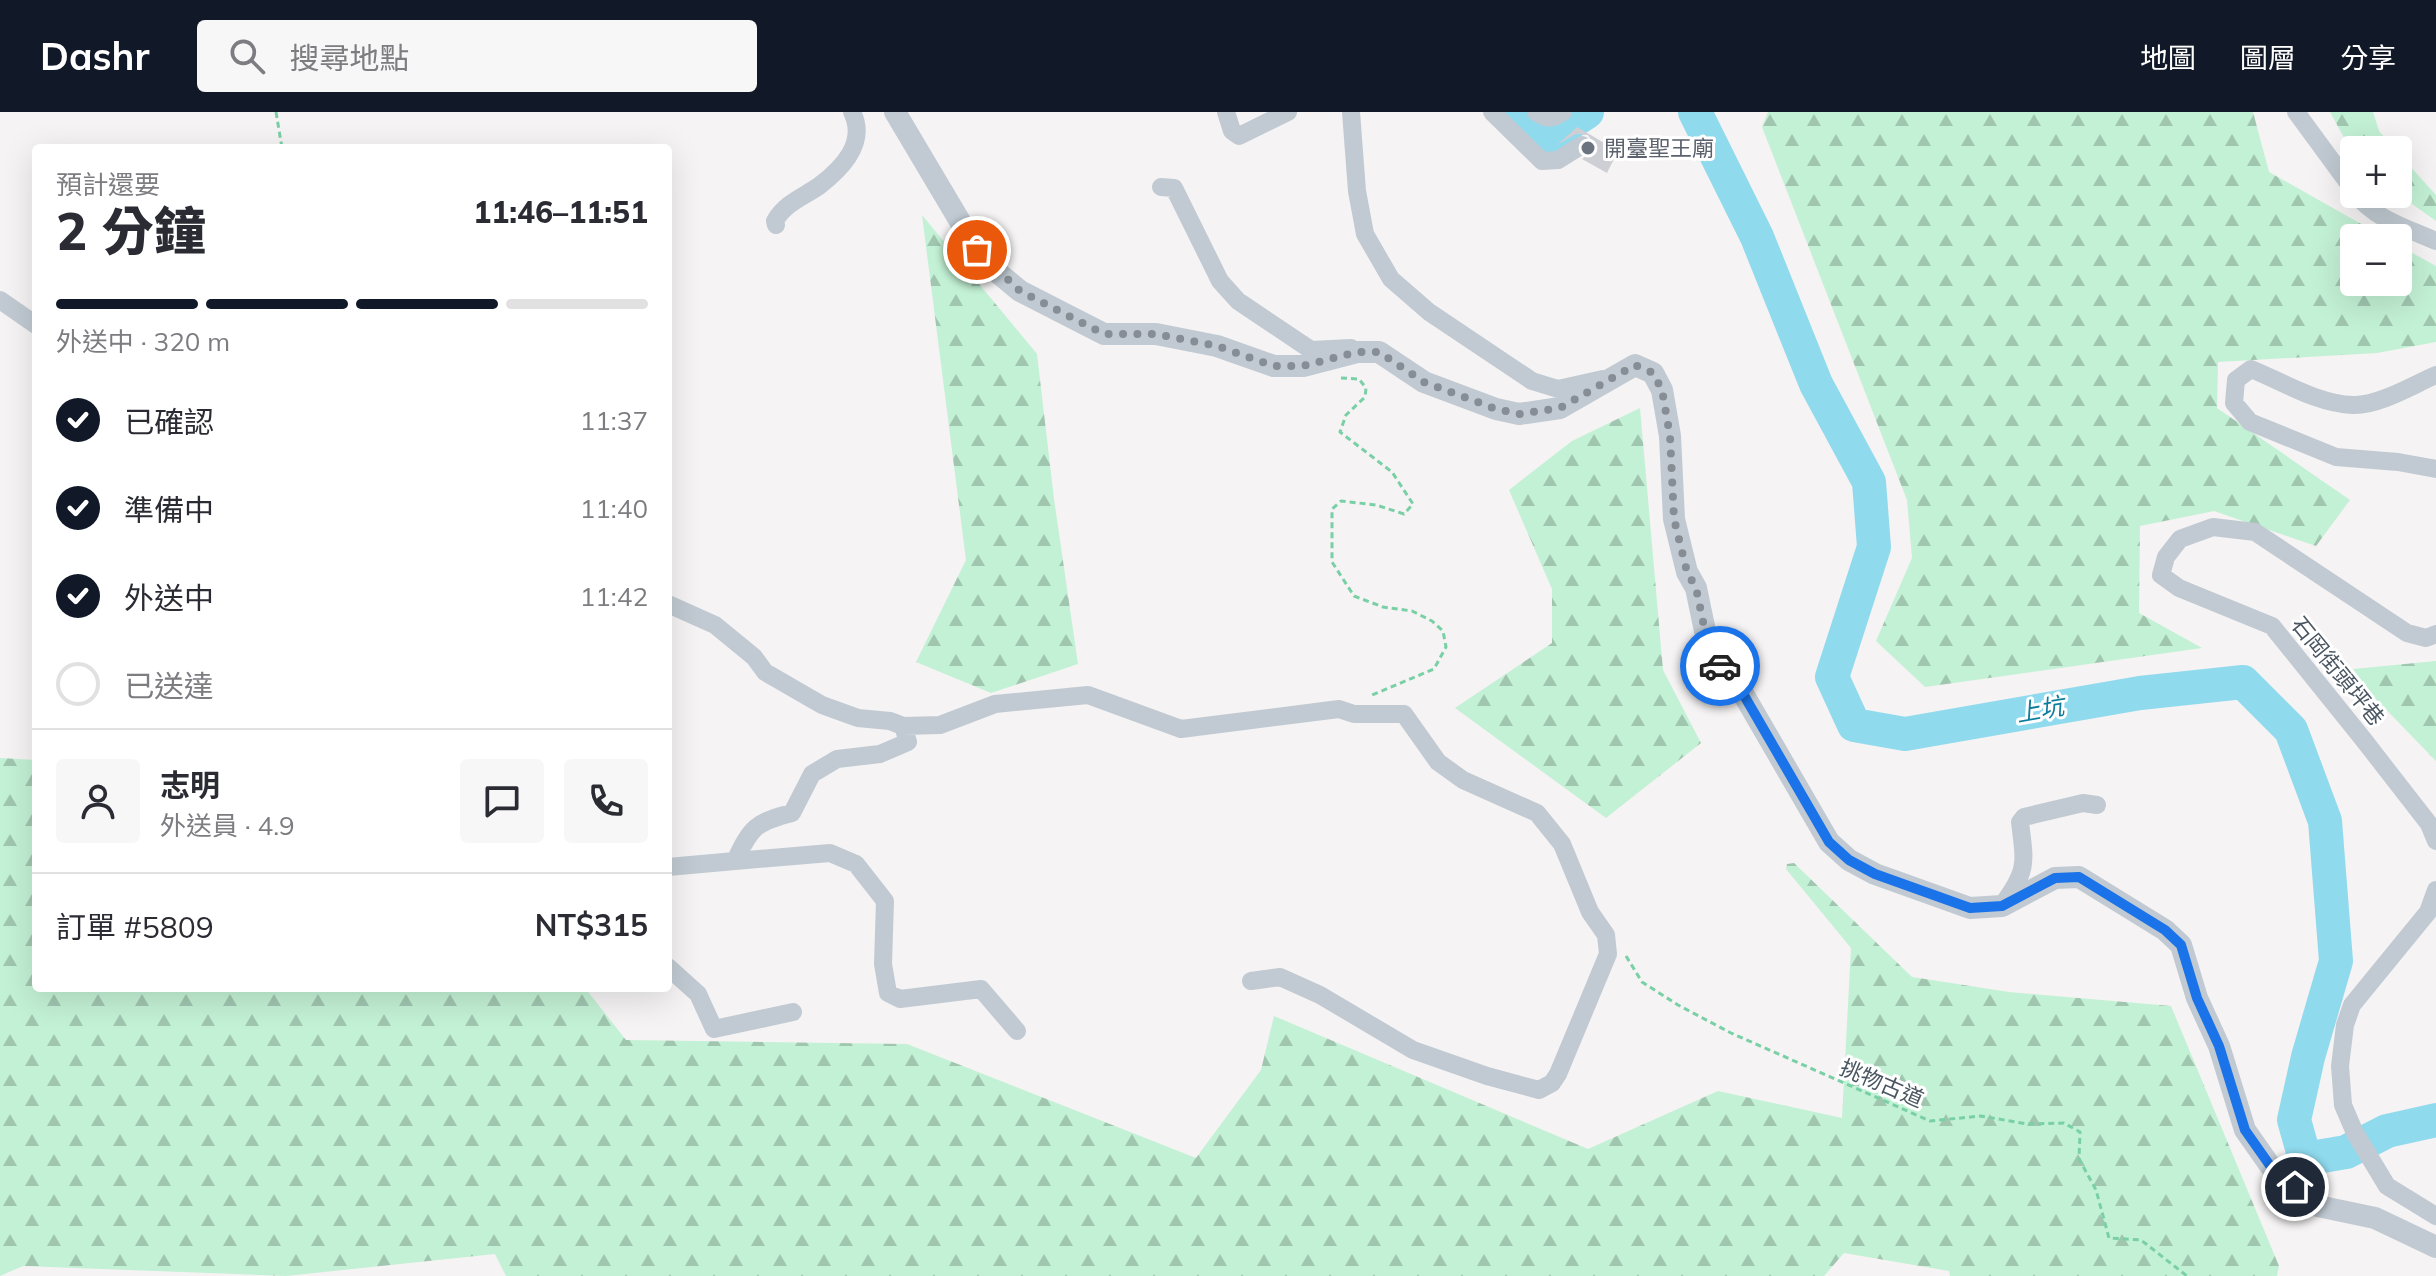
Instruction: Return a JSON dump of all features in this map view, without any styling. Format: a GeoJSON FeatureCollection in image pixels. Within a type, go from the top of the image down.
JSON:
{"type":"FeatureCollection","features":[{"type":"Feature","properties":{"kind":"street"},"geometry":{"type":"LineString","coordinates":[[776,225],[781,209],[821,184],[852,150],[858,141],[859,126],[852,112]]}},
{"type":"Feature","properties":{"kind":"street"},"geometry":{"type":"LineString","coordinates":[[895,112],[977,250],[1020,291],[1104,334],[1156,334],[1217,346],[1274,366],[1303,366],[1357,352],[1379,352],[1424,382],[1496,409],[1519,414],[1560,408],[1635,365],[1653,373],[1662,390],[1670,436],[1674,519],[1687,572],[1696,588],[1710,655],[1738,685],[1829,842],[1849,860],[1875,874],[1970,908],[2002,906],[2055,878],[2079,877],[2165,930],[2181,945],[2197,998],[2219,1046],[2245,1130],[2271,1167],[2318,1206],[2375,1218],[2436,1247]]}},
{"type":"Feature","properties":{"kind":"street"},"geometry":{"type":"LineString","coordinates":[[1226,112],[1232,131],[1239,136],[1288,112]]}},
{"type":"Feature","properties":{"kind":"street"},"geometry":{"type":"LineString","coordinates":[[1351,112],[1357,191],[1365,234],[1391,279],[1429,312],[1532,381],[1558,389],[1614,376]]}},
{"type":"Feature","properties":{"kind":"street"},"geometry":{"type":"LineString","coordinates":[[1492,112],[1542,161],[1558,160],[1582,145]]}},
{"type":"Feature","properties":{"kind":"street"},"geometry":{"type":"LineString","coordinates":[[1536,112],[1544,118],[1554,118],[1563,112]]}},
{"type":"Feature","properties":{"kind":"street"},"geometry":{"type":"LineString","coordinates":[[2296,112],[2340,172]]}},
{"type":"Feature","properties":{"kind":"street"},"geometry":{"type":"LineString","coordinates":[[1161,187],[1174,188],[1220,281],[1238,301],[1311,350],[1348,347],[1357,352]]}},
{"type":"Feature","properties":{"kind":"street"},"geometry":{"type":"LineString","coordinates":[[2369,208],[2436,241]]}},
{"type":"Feature","properties":{"kind":"street"},"geometry":{"type":"LineString","coordinates":[[0,300],[32,322]]}},
{"type":"Feature","properties":{"kind":"street"},"geometry":{"type":"LineString","coordinates":[[2436,375],[2387,397],[2354,406],[2319,398],[2251,369],[2236,380],[2234,403],[2250,422],[2336,457],[2398,462],[2436,469]]}},
{"type":"Feature","properties":{"kind":"street","name":"石岡街頭坪巷"},"geometry":{"type":"LineString","coordinates":[[2436,634],[2426,638],[2407,633],[2255,532],[2213,527],[2180,539],[2166,557],[2161,575],[2179,588],[2272,626],[2429,824],[2436,841]]}},
{"type":"Feature","properties":{"kind":"street"},"geometry":{"type":"LineString","coordinates":[[672,606],[715,625],[754,657],[765,672],[822,705],[858,718],[890,721],[903,726],[940,725],[995,704],[1088,695],[1181,729],[1339,709],[1354,714],[1404,714],[1438,762],[1463,780],[1537,813],[1562,844],[1590,912],[1606,935],[1608,954],[1558,1074],[1552,1083],[1539,1090],[1413,1050],[1320,995],[1280,977],[1251,981]]}},
{"type":"Feature","properties":{"kind":"street"},"geometry":{"type":"LineString","coordinates":[[735,861],[745,840],[762,821],[792,813],[812,774],[837,759],[880,754],[908,742],[903,726]]}},
{"type":"Feature","properties":{"kind":"street"},"geometry":{"type":"LineString","coordinates":[[2002,906],[2021,880],[2025,862],[2020,822],[2024,817],[2083,803],[2097,805]]}},
{"type":"Feature","properties":{"kind":"street"},"geometry":{"type":"LineString","coordinates":[[672,867],[830,853],[856,864],[885,901],[883,964],[888,993],[900,999],[981,989],[1017,1031]]}},
{"type":"Feature","properties":{"kind":"street"},"geometry":{"type":"LineString","coordinates":[[2436,890],[2428,912],[2352,1005],[2345,1025],[2340,1066],[2343,1105],[2355,1133],[2387,1186],[2436,1216]]}},
{"type":"Feature","properties":{"kind":"street"},"geometry":{"type":"LineString","coordinates":[[672,971],[698,994],[714,1029],[793,1012]]}},
{"type":"Feature","properties":{"kind":"path"},"geometry":{"type":"LineString","coordinates":[[276,112],[281,144]]}},
{"type":"Feature","properties":{"kind":"path"},"geometry":{"type":"LineString","coordinates":[[1333,378],[1359,379],[1366,388],[1365,397],[1346,415],[1340,432],[1392,472],[1413,504],[1404,514],[1376,505],[1341,501],[1332,509],[1332,562],[1354,596],[1383,607],[1412,611],[1432,621],[1443,631],[1446,647],[1434,669],[1339,709]]}},
{"type":"Feature","properties":{"kind":"path","name":"挑物古道"},"geometry":{"type":"LineString","coordinates":[[1606,935],[1620,946],[1642,982],[1678,1005],[1731,1033],[1930,1121],[1981,1116],[2027,1124],[2064,1123],[2080,1132],[2079,1159],[2096,1190],[2109,1238],[2141,1240],[2187,1276]]}},
{"type":"Feature","properties":{"kind":"green space"},"geometry":{"type":"Polygon","coordinates":[[[1768,112],[2253,112],[2269,172],[2361,224],[2340,224],[2340,296],[2412,296],[2412,253],[2436,266],[2436,342],[2377,353],[2218,362],[2217,408],[2350,500],[2316,546],[2214,511],[2140,526],[2139,613],[2202,648],[1925,687],[1876,641],[1912,558],[1907,500],[1762,127],[1768,112]]]}},
{"type":"Feature","properties":{"kind":"green space"},"geometry":{"type":"Polygon","coordinates":[[[2330,112],[2373,112],[2383,136],[2343,136],[2330,112]]]}},
{"type":"Feature","properties":{"kind":"green space"},"geometry":{"type":"Polygon","coordinates":[[[2412,168],[2436,195],[2436,221],[2412,204],[2412,168]]]}},
{"type":"Feature","properties":{"kind":"green space"},"geometry":{"type":"Polygon","coordinates":[[[922,215],[1037,354],[1078,664],[991,693],[916,662],[966,560],[922,215]]]}},
{"type":"Feature","properties":{"kind":"green space"},"geometry":{"type":"Polygon","coordinates":[[[1640,408],[1663,670],[1701,743],[1606,818],[1455,708],[1552,643],[1552,589],[1509,490],[1572,441],[1640,408]]]}},
{"type":"Feature","properties":{"kind":"green space"},"geometry":{"type":"Polygon","coordinates":[[[2436,661],[2436,761],[2370,693],[2353,669],[2436,661]]]}},
{"type":"Feature","properties":{"kind":"green space"},"geometry":{"type":"Polygon","coordinates":[[[0,758],[32,760],[32,992],[588,992],[626,1040],[907,1044],[1196,1158],[1261,1070],[1274,1016],[1588,1149],[1718,1091],[1842,1118],[1851,948],[1786,869],[1787,864],[1794,863],[1912,977],[2009,992],[2171,1006],[2279,1266],[2277,1276],[1950,1276],[1949,1271],[1844,1253],[1824,1276],[506,1276],[495,1254],[286,1276],[23,1266],[0,1276],[0,758]]]}},
{"type":"Feature","properties":{"kind":"building"},"geometry":{"type":"Polygon","coordinates":[[[1577,127],[1618,151],[1607,173],[1582,159],[1593,150],[1594,144],[1588,135],[1576,134],[1557,145],[1577,127]]]}},
{"type":"Feature","properties":{"kind":"waterway","name":"上坑"},"geometry":{"type":"LineString","coordinates":[[1510,112],[1516,121],[1547,138],[1587,112]]}},
{"type":"Feature","properties":{"kind":"waterway","name":"上坑"},"geometry":{"type":"LineString","coordinates":[[1695,112],[1757,237],[1816,384],[1869,482],[1874,547],[1832,677],[1854,725],[1905,734],[2140,693],[2243,682],[2291,730],[2325,821],[2336,961],[2308,1057],[2294,1120],[2305,1159],[2346,1152],[2387,1131],[2436,1120]]}},
{"type":"Feature","properties":{"kind":"way so far"},"geometry":{"type":"LineString","coordinates":[[977,250],[1020,291],[1104,334],[1156,334],[1217,346],[1274,366],[1303,366],[1357,352],[1379,352],[1424,382],[1496,409],[1519,414],[1560,408],[1635,365],[1653,373],[1662,390],[1670,436],[1674,519],[1687,572],[1696,588],[1710,655],[1720,666]]}},
{"type":"Feature","properties":{"kind":"place","name":"開臺聖王廟"},"geometry":{"type":"Point","coordinates":[1588,148]}},
{"type":"Feature","properties":{"kind":"route"},"geometry":{"type":"LineString","coordinates":[[1720,666],[1738,685],[1829,842],[1849,860],[1875,874],[1970,908],[2002,906],[2055,878],[2079,877],[2165,930],[2181,945],[2197,998],[2219,1046],[2245,1130],[2271,1167],[2295,1187]]}}]}
